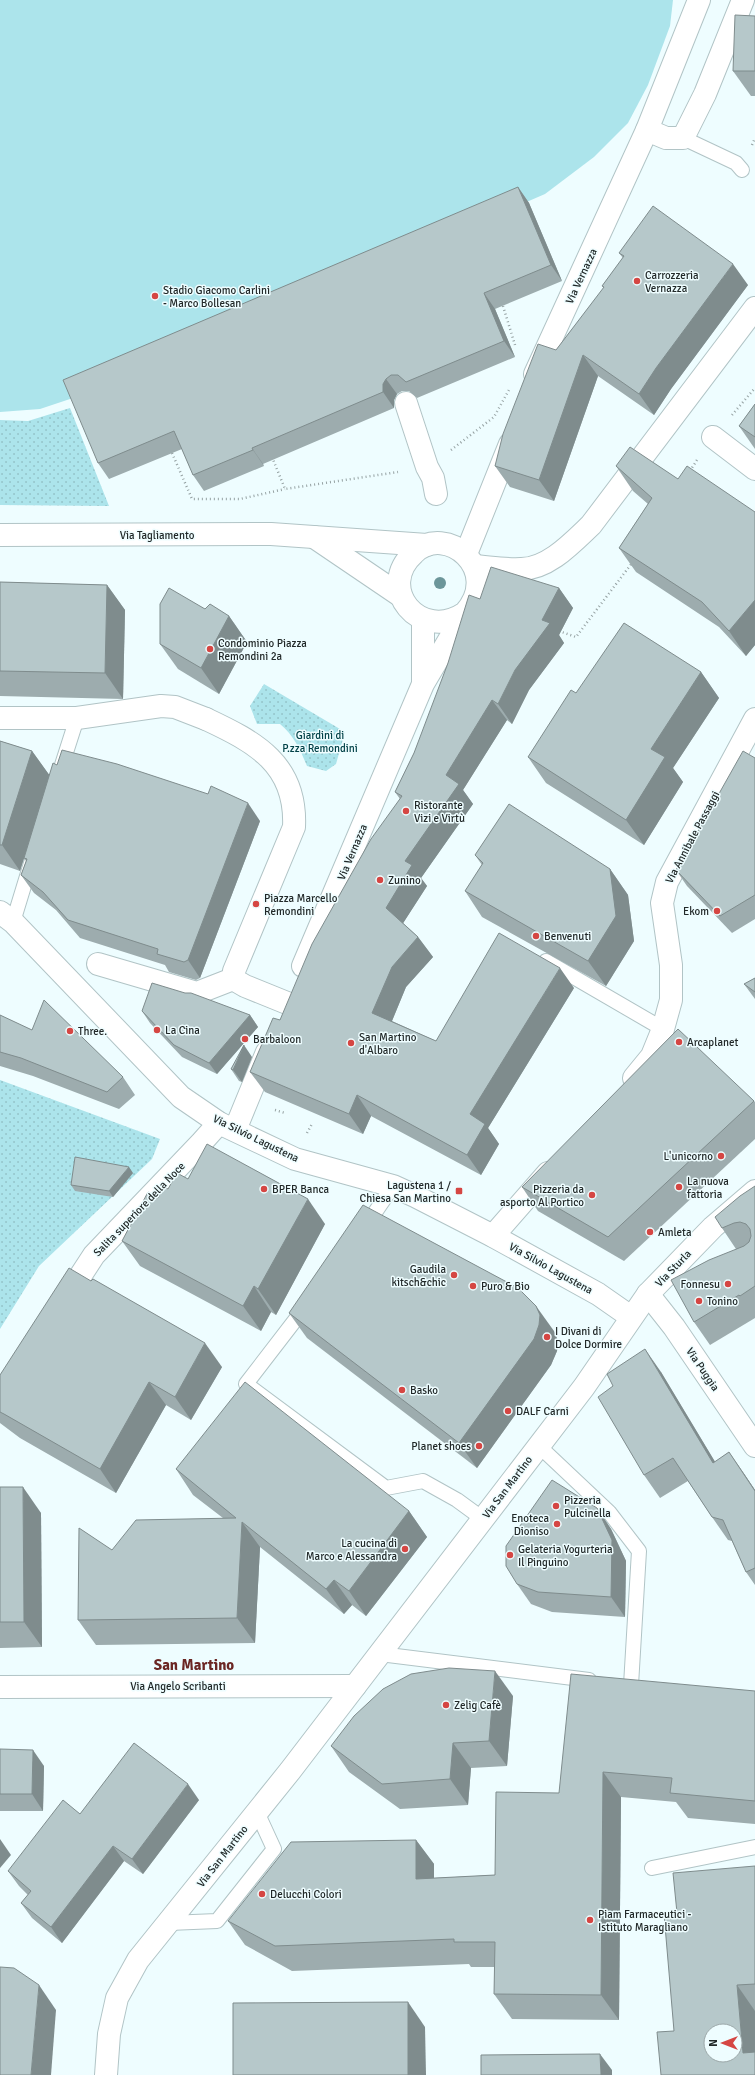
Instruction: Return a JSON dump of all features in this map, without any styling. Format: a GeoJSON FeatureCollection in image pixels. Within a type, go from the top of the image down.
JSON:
{"type":"FeatureCollection","features":[{"type":"Feature","properties":{"kind":"street","name":"Via Vernazza"},"geometry":{"type":"LineString","coordinates":[[528,392],[647,130],[699,0]]}},
{"type":"Feature","properties":{"kind":"street"},"geometry":{"type":"LineString","coordinates":[[647,130],[666,138],[683,138],[705,94],[743,0]]}},
{"type":"Feature","properties":{"kind":"street"},"geometry":{"type":"LineString","coordinates":[[465,613],[455,620],[445,623],[423,620],[413,614],[401,596],[399,585],[400,574],[406,562],[415,551],[427,545],[441,544],[454,547],[470,560],[522,570],[544,563],[575,539],[590,525],[755,308]]}},
{"type":"Feature","properties":{"kind":"street"},"geometry":{"type":"LineString","coordinates":[[406,403],[427,467],[433,478],[436,494]]}},
{"type":"Feature","properties":{"kind":"street"},"geometry":{"type":"LineString","coordinates":[[470,560],[516,426]]}},
{"type":"Feature","properties":{"kind":"street"},"geometry":{"type":"LineString","coordinates":[[713,437],[755,469]]}},
{"type":"Feature","properties":{"kind":"street","name":"Via Tagliamento"},"geometry":{"type":"LineString","coordinates":[[0,535],[271,534],[427,545]]}},
{"type":"Feature","properties":{"kind":"street","name":"Via Tagliamento"},"geometry":{"type":"LineString","coordinates":[[313,537],[401,596]]}},
{"type":"Feature","properties":{"kind":"street","name":"Via Vernazza"},"geometry":{"type":"LineString","coordinates":[[227,1126],[277,1029],[423,684],[465,613],[472,604],[477,592],[478,579],[470,560]]}},
{"type":"Feature","properties":{"kind":"street","name":"Via Vernazza"},"geometry":{"type":"LineString","coordinates":[[423,620],[423,684]]}},
{"type":"Feature","properties":{"kind":"street"},"geometry":{"type":"LineString","coordinates":[[0,718],[77,718],[161,706],[175,707],[239,734],[255,744],[269,756],[281,771],[289,790],[294,817],[291,837],[234,971],[233,979]]}},
{"type":"Feature","properties":{"kind":"street","name":"Via Annibale Passaggi"},"geometry":{"type":"LineString","coordinates":[[620,1094],[652,1056],[663,1029],[671,1000],[671,966],[662,902],[667,882],[755,719]]}},
{"type":"Feature","properties":{"kind":"street","name":"Via Silvio Lagustena"},"geometry":{"type":"LineString","coordinates":[[7,917],[181,1096],[227,1126],[295,1159],[393,1186],[493,1236],[598,1294],[631,1317]]}},
{"type":"Feature","properties":{"kind":"street"},"geometry":{"type":"LineString","coordinates":[[98,964],[197,993],[233,979]]}},
{"type":"Feature","properties":{"kind":"street"},"geometry":{"type":"LineString","coordinates":[[233,979],[245,986],[287,1003]]}},
{"type":"Feature","properties":{"kind":"street","name":"Salita superiore della Noce"},"geometry":{"type":"LineString","coordinates":[[51,1321],[94,1254],[202,1142],[227,1126]]}},
{"type":"Feature","properties":{"kind":"street"},"geometry":{"type":"LineString","coordinates":[[493,1236],[564,1156]]}},
{"type":"Feature","properties":{"kind":"street","name":"Via Sturla"},"geometry":{"type":"LineString","coordinates":[[631,1317],[648,1294],[713,1227],[755,1191]]}},
{"type":"Feature","properties":{"kind":"street","name":"Via Puggia"},"geometry":{"type":"LineString","coordinates":[[648,1294],[674,1327],[755,1446]]}},
{"type":"Feature","properties":{"kind":"street","name":"Via San Martino"},"geometry":{"type":"LineString","coordinates":[[106,2075],[109,2034],[117,1998],[138,1960],[257,1812],[380,1654],[584,1387],[631,1317]]}},
{"type":"Feature","properties":{"kind":"street","name":"Via Angelo Scribanti"},"geometry":{"type":"LineString","coordinates":[[0,1686],[355,1686]]}},
{"type":"Feature","properties":{"kind":"lane"},"geometry":{"type":"LineString","coordinates":[[683,138],[736,163],[742,170]]}},
{"type":"Feature","properties":{"kind":"lane"},"geometry":{"type":"LineString","coordinates":[[58,778],[77,718]]}},
{"type":"Feature","properties":{"kind":"lane"},"geometry":{"type":"LineString","coordinates":[[7,917],[36,846]]}},
{"type":"Feature","properties":{"kind":"lane"},"geometry":{"type":"LineString","coordinates":[[533,954],[663,1029]]}},
{"type":"Feature","properties":{"kind":"lane"},"geometry":{"type":"LineString","coordinates":[[355,1241],[393,1186]]}},
{"type":"Feature","properties":{"kind":"lane"},"geometry":{"type":"LineString","coordinates":[[312,1297],[246,1384],[386,1488],[423,1481],[457,1500],[483,1519]]}},
{"type":"Feature","properties":{"kind":"lane"},"geometry":{"type":"LineString","coordinates":[[539,1446],[609,1512],[639,1551],[631,1685]]}},
{"type":"Feature","properties":{"kind":"lane"},"geometry":{"type":"LineString","coordinates":[[380,1654],[602,1682]]}},
{"type":"Feature","properties":{"kind":"lane"},"geometry":{"type":"LineString","coordinates":[[617,1683],[647,1686]]}},
{"type":"Feature","properties":{"kind":"lane"},"geometry":{"type":"LineString","coordinates":[[169,1923],[217,1921],[274,1849],[257,1812]]}},
{"type":"Feature","properties":{"kind":"lane"},"geometry":{"type":"LineString","coordinates":[[652,1868],[755,1847]]}},
{"type":"Feature","properties":{"kind":"path"},"geometry":{"type":"LineString","coordinates":[[687,476],[713,437],[755,388]]}},
{"type":"Feature","properties":{"kind":"path"},"geometry":{"type":"LineString","coordinates":[[172,453],[192,499],[240,499],[285,489]]}},
{"type":"Feature","properties":{"kind":"path"},"geometry":{"type":"LineString","coordinates":[[554,630],[576,637],[636,558]]}},
{"type":"Feature","properties":{"kind":"path"},"geometry":{"type":"LineString","coordinates":[[275,1110],[285,1113]]}},
{"type":"Feature","properties":{"kind":"path"},"geometry":{"type":"LineString","coordinates":[[306,1136],[312,1124]]}},
{"type":"Feature","properties":{"kind":"green space","name":"Stadio Giacomo Carlini - Marco Bollesan"},"geometry":{"type":"Polygon","coordinates":[[[0,0],[673,0],[670,26],[648,85],[628,123],[594,157],[545,194],[76,397],[40,409],[0,412],[0,0]]]}},
{"type":"Feature","properties":{"kind":"green space"},"geometry":{"type":"Polygon","coordinates":[[[70,408],[109,506],[0,505],[0,420],[28,421],[70,408]]]}},
{"type":"Feature","properties":{"kind":"green space","name":"Giardini di P.zza Remondini"},"geometry":{"type":"Polygon","coordinates":[[[264,684],[345,732],[336,764],[326,771],[307,766],[296,743],[280,724],[257,724],[250,706],[264,684]]]}},
{"type":"Feature","properties":{"kind":"green space"},"geometry":{"type":"Polygon","coordinates":[[[0,1080],[160,1139],[152,1159],[39,1266],[0,1329],[0,1080]]]}},
{"type":"Feature","properties":{"kind":"building"},"geometry":{"type":"Polygon","coordinates":[[[735,15],[755,16],[755,71],[733,71],[735,15]]]}},
{"type":"Feature","properties":{"kind":"building"},"geometry":{"type":"Polygon","coordinates":[[[518,187],[551,265],[484,293],[504,341],[406,382],[398,375],[391,375],[383,384],[383,392],[193,475],[174,431],[98,463],[63,380],[518,187]]]}},
{"type":"Feature","properties":{"kind":"building"},"geometry":{"type":"Polygon","coordinates":[[[653,206],[733,264],[656,368],[639,394],[583,355],[539,480],[495,466],[503,434],[538,344],[556,350],[604,287],[602,286],[624,256],[619,253],[653,206]]]}},
{"type":"Feature","properties":{"kind":"building"},"geometry":{"type":"Polygon","coordinates":[[[755,404],[755,437],[739,426],[755,404]]]}},
{"type":"Feature","properties":{"kind":"building"},"geometry":{"type":"Polygon","coordinates":[[[630,447],[678,479],[687,466],[755,512],[755,600],[729,631],[702,602],[619,548],[652,498],[616,466],[630,447]]]}},
{"type":"Feature","properties":{"kind":"building"},"geometry":{"type":"Polygon","coordinates":[[[491,567],[559,588],[542,620],[550,623],[515,670],[498,704],[492,700],[446,775],[459,784],[405,861],[412,865],[386,908],[418,937],[392,967],[372,1013],[436,1041],[499,933],[560,968],[470,1114],[485,1124],[467,1155],[357,1095],[349,1114],[250,1072],[273,1018],[280,1020],[312,944],[371,839],[402,796],[395,792],[414,753],[448,663],[469,595],[480,599],[491,567]]]}},
{"type":"Feature","properties":{"kind":"building"},"geometry":{"type":"Polygon","coordinates":[[[0,582],[107,585],[105,673],[0,671],[0,582]]]}},
{"type":"Feature","properties":{"kind":"building"},"geometry":{"type":"Polygon","coordinates":[[[169,588],[205,609],[210,604],[229,616],[201,668],[160,644],[160,604],[169,588]]]}},
{"type":"Feature","properties":{"kind":"building"},"geometry":{"type":"Polygon","coordinates":[[[624,623],[701,672],[651,749],[665,757],[626,820],[528,757],[571,690],[576,693],[624,623]]]}},
{"type":"Feature","properties":{"kind":"building"},"geometry":{"type":"Polygon","coordinates":[[[0,741],[32,751],[2,845],[0,845],[0,741]]]}},
{"type":"Feature","properties":{"kind":"building"},"geometry":{"type":"Polygon","coordinates":[[[62,750],[117,764],[208,794],[211,786],[248,803],[188,960],[184,962],[157,954],[158,949],[68,920],[43,892],[21,875],[27,859],[24,858],[53,763],[57,765],[62,750]]]}},
{"type":"Feature","properties":{"kind":"building"},"geometry":{"type":"Polygon","coordinates":[[[743,751],[755,758],[755,895],[720,916],[676,870],[743,751]]]}},
{"type":"Feature","properties":{"kind":"building"},"geometry":{"type":"Polygon","coordinates":[[[509,804],[610,869],[616,916],[588,961],[465,891],[483,863],[475,855],[509,804]]]}},
{"type":"Feature","properties":{"kind":"building"},"geometry":{"type":"Polygon","coordinates":[[[755,978],[755,992],[744,984],[755,978]]]}},
{"type":"Feature","properties":{"kind":"building"},"geometry":{"type":"Polygon","coordinates":[[[152,983],[185,993],[191,993],[250,1015],[209,1063],[174,1045],[142,1011],[152,983]]]}},
{"type":"Feature","properties":{"kind":"building"},"geometry":{"type":"Polygon","coordinates":[[[44,1000],[123,1077],[107,1092],[21,1058],[0,1052],[0,1015],[32,1030],[44,1000]]]}},
{"type":"Feature","properties":{"kind":"building"},"geometry":{"type":"Polygon","coordinates":[[[678,1029],[754,1101],[608,1237],[522,1187],[678,1029]]]}},
{"type":"Feature","properties":{"kind":"building"},"geometry":{"type":"Polygon","coordinates":[[[244,1045],[233,1070],[231,1069],[244,1045]]]}},
{"type":"Feature","properties":{"kind":"building"},"geometry":{"type":"Polygon","coordinates":[[[207,1144],[308,1199],[258,1289],[254,1286],[243,1306],[122,1241],[148,1192],[158,1198],[164,1187],[168,1189],[177,1173],[188,1179],[207,1144]]]}},
{"type":"Feature","properties":{"kind":"building"},"geometry":{"type":"Polygon","coordinates":[[[75,1157],[129,1167],[109,1191],[71,1185],[75,1157]]]}},
{"type":"Feature","properties":{"kind":"building"},"geometry":{"type":"Polygon","coordinates":[[[755,1186],[755,1286],[694,1322],[671,1280],[709,1260],[744,1246],[749,1242],[751,1236],[750,1229],[746,1224],[740,1222],[734,1223],[722,1228],[715,1217],[740,1196],[755,1186]]]}},
{"type":"Feature","properties":{"kind":"building"},"geometry":{"type":"Polygon","coordinates":[[[363,1205],[518,1288],[536,1306],[540,1315],[539,1325],[534,1339],[459,1443],[289,1313],[363,1205]]]}},
{"type":"Feature","properties":{"kind":"building"},"geometry":{"type":"Polygon","coordinates":[[[69,1268],[91,1281],[93,1279],[205,1343],[175,1397],[149,1382],[100,1469],[0,1412],[0,1375],[69,1268]]]}},
{"type":"Feature","properties":{"kind":"building"},"geometry":{"type":"Polygon","coordinates":[[[645,1349],[713,1463],[729,1452],[755,1491],[755,1568],[746,1572],[723,1520],[712,1517],[673,1458],[644,1475],[598,1397],[613,1386],[607,1374],[645,1349]]]}},
{"type":"Feature","properties":{"kind":"building"},"geometry":{"type":"Polygon","coordinates":[[[245,1382],[409,1511],[349,1591],[334,1580],[326,1589],[242,1522],[237,1618],[78,1620],[79,1528],[112,1550],[136,1520],[236,1518],[176,1469],[245,1382]]]}},
{"type":"Feature","properties":{"kind":"building"},"geometry":{"type":"Polygon","coordinates":[[[552,1480],[597,1508],[612,1540],[611,1597],[538,1592],[517,1584],[506,1566],[506,1546],[552,1480]]]}},
{"type":"Feature","properties":{"kind":"building"},"geometry":{"type":"Polygon","coordinates":[[[0,1487],[23,1487],[24,1622],[0,1622],[0,1487]]]}},
{"type":"Feature","properties":{"kind":"building"},"geometry":{"type":"Polygon","coordinates":[[[449,1668],[495,1671],[489,1741],[453,1743],[450,1779],[382,1784],[331,1746],[354,1716],[383,1689],[411,1674],[449,1668]]]}},
{"type":"Feature","properties":{"kind":"building"},"geometry":{"type":"Polygon","coordinates":[[[571,1674],[755,1691],[755,1801],[670,1793],[672,1778],[603,1772],[601,1995],[494,1994],[495,1942],[454,1942],[454,1939],[275,1946],[228,1921],[291,1842],[416,1840],[416,1879],[495,1875],[496,1792],[559,1793],[571,1674]]]}},
{"type":"Feature","properties":{"kind":"building"},"geometry":{"type":"Polygon","coordinates":[[[134,1743],[188,1784],[132,1859],[113,1846],[51,1927],[21,1903],[31,1891],[8,1871],[63,1800],[80,1814],[134,1743]]]}},
{"type":"Feature","properties":{"kind":"building"},"geometry":{"type":"Polygon","coordinates":[[[0,1749],[33,1750],[32,1794],[0,1794],[0,1749]]]}},
{"type":"Feature","properties":{"kind":"building"},"geometry":{"type":"Polygon","coordinates":[[[755,1866],[755,1984],[737,1985],[740,2023],[703,2023],[703,2063],[743,2063],[743,2053],[755,2052],[755,2075],[661,2075],[657,2032],[674,2031],[664,1914],[677,1913],[673,1873],[755,1866]]]}},
{"type":"Feature","properties":{"kind":"building"},"geometry":{"type":"Polygon","coordinates":[[[0,1967],[14,1968],[39,1985],[31,2075],[0,2075],[0,1967]]]}},
{"type":"Feature","properties":{"kind":"building"},"geometry":{"type":"Polygon","coordinates":[[[408,2002],[408,2075],[233,2075],[233,2003],[408,2002]]]}},
{"type":"Feature","properties":{"kind":"building"},"geometry":{"type":"Polygon","coordinates":[[[600,2054],[601,2075],[481,2075],[481,2055],[600,2054]]]}},
{"type":"Feature","properties":{"kind":"place","name":"Carrozzeria Vernazza"},"geometry":{"type":"Point","coordinates":[637,281]}},
{"type":"Feature","properties":{"kind":"place","name":"Stadio Giacomo Carlini - Marco Bollesan"},"geometry":{"type":"Point","coordinates":[155,296]}},
{"type":"Feature","properties":{"kind":"place","name":"Condominio Piazza Remondini 2a"},"geometry":{"type":"Point","coordinates":[210,649]}},
{"type":"Feature","properties":{"kind":"place","name":"Ristorante Vizi e Virtù"},"geometry":{"type":"Point","coordinates":[406,811]}},
{"type":"Feature","properties":{"kind":"place","name":"Zunino"},"geometry":{"type":"Point","coordinates":[380,880]}},
{"type":"Feature","properties":{"kind":"place","name":"Piazza Marcello Remondini"},"geometry":{"type":"Point","coordinates":[256,904]}},
{"type":"Feature","properties":{"kind":"place","name":"Ekom"},"geometry":{"type":"Point","coordinates":[717,911]}},
{"type":"Feature","properties":{"kind":"place","name":"Benvenuti"},"geometry":{"type":"Point","coordinates":[536,936]}},
{"type":"Feature","properties":{"kind":"place","name":"La Cina"},"geometry":{"type":"Point","coordinates":[157,1030]}},
{"type":"Feature","properties":{"kind":"place","name":"Three."},"geometry":{"type":"Point","coordinates":[70,1031]}},
{"type":"Feature","properties":{"kind":"place","name":"Barbaloon"},"geometry":{"type":"Point","coordinates":[245,1039]}},
{"type":"Feature","properties":{"kind":"place","name":"Arcaplanet"},"geometry":{"type":"Point","coordinates":[679,1042]}},
{"type":"Feature","properties":{"kind":"place","name":"San Martino d'Albaro"},"geometry":{"type":"Point","coordinates":[351,1043]}},
{"type":"Feature","properties":{"kind":"place","name":"L'unicorno"},"geometry":{"type":"Point","coordinates":[721,1156]}},
{"type":"Feature","properties":{"kind":"place","name":"La nuova fattoria"},"geometry":{"type":"Point","coordinates":[679,1187]}},
{"type":"Feature","properties":{"kind":"place","name":"BPER Banca"},"geometry":{"type":"Point","coordinates":[264,1189]}},
{"type":"Feature","properties":{"kind":"place","name":"Lagustena 1 / Chiesa San Martino"},"geometry":{"type":"Point","coordinates":[459,1191]}},
{"type":"Feature","properties":{"kind":"place","name":"Pizzeria da asporto Al Portico"},"geometry":{"type":"Point","coordinates":[592,1195]}},
{"type":"Feature","properties":{"kind":"place","name":"Amleta"},"geometry":{"type":"Point","coordinates":[650,1232]}},
{"type":"Feature","properties":{"kind":"place","name":"Gaudila kitsch&chic"},"geometry":{"type":"Point","coordinates":[454,1275]}},
{"type":"Feature","properties":{"kind":"place","name":"Fonnesu"},"geometry":{"type":"Point","coordinates":[728,1284]}},
{"type":"Feature","properties":{"kind":"place","name":"Puro & Bio"},"geometry":{"type":"Point","coordinates":[473,1286]}},
{"type":"Feature","properties":{"kind":"place","name":"Tonino"},"geometry":{"type":"Point","coordinates":[699,1301]}},
{"type":"Feature","properties":{"kind":"place","name":"I Divani di Dolce Dormire"},"geometry":{"type":"Point","coordinates":[547,1337]}},
{"type":"Feature","properties":{"kind":"place","name":"Basko"},"geometry":{"type":"Point","coordinates":[402,1390]}},
{"type":"Feature","properties":{"kind":"place","name":"DALF Carni"},"geometry":{"type":"Point","coordinates":[508,1411]}},
{"type":"Feature","properties":{"kind":"place","name":"Planet shoes"},"geometry":{"type":"Point","coordinates":[479,1446]}},
{"type":"Feature","properties":{"kind":"place","name":"Pizzeria Pulcinella"},"geometry":{"type":"Point","coordinates":[556,1506]}},
{"type":"Feature","properties":{"kind":"place","name":"Enoteca Dioniso"},"geometry":{"type":"Point","coordinates":[557,1524]}},
{"type":"Feature","properties":{"kind":"place","name":"La cucina di Marco e Alessandra"},"geometry":{"type":"Point","coordinates":[405,1549]}},
{"type":"Feature","properties":{"kind":"place","name":"Gelateria Yogurteria Il Pinguino"},"geometry":{"type":"Point","coordinates":[510,1555]}},
{"type":"Feature","properties":{"kind":"place","name":"Zelig Cafè"},"geometry":{"type":"Point","coordinates":[446,1705]}},
{"type":"Feature","properties":{"kind":"place","name":"Delucchi Colori"},"geometry":{"type":"Point","coordinates":[262,1894]}},
{"type":"Feature","properties":{"kind":"place","name":"Piam Farmaceutici - Istituto Maragliano"},"geometry":{"type":"Point","coordinates":[590,1920]}},
{"type":"Feature","properties":{"kind":"district","name":"San Martino"},"geometry":{"type":"Point","coordinates":[194,1665]}}]}
